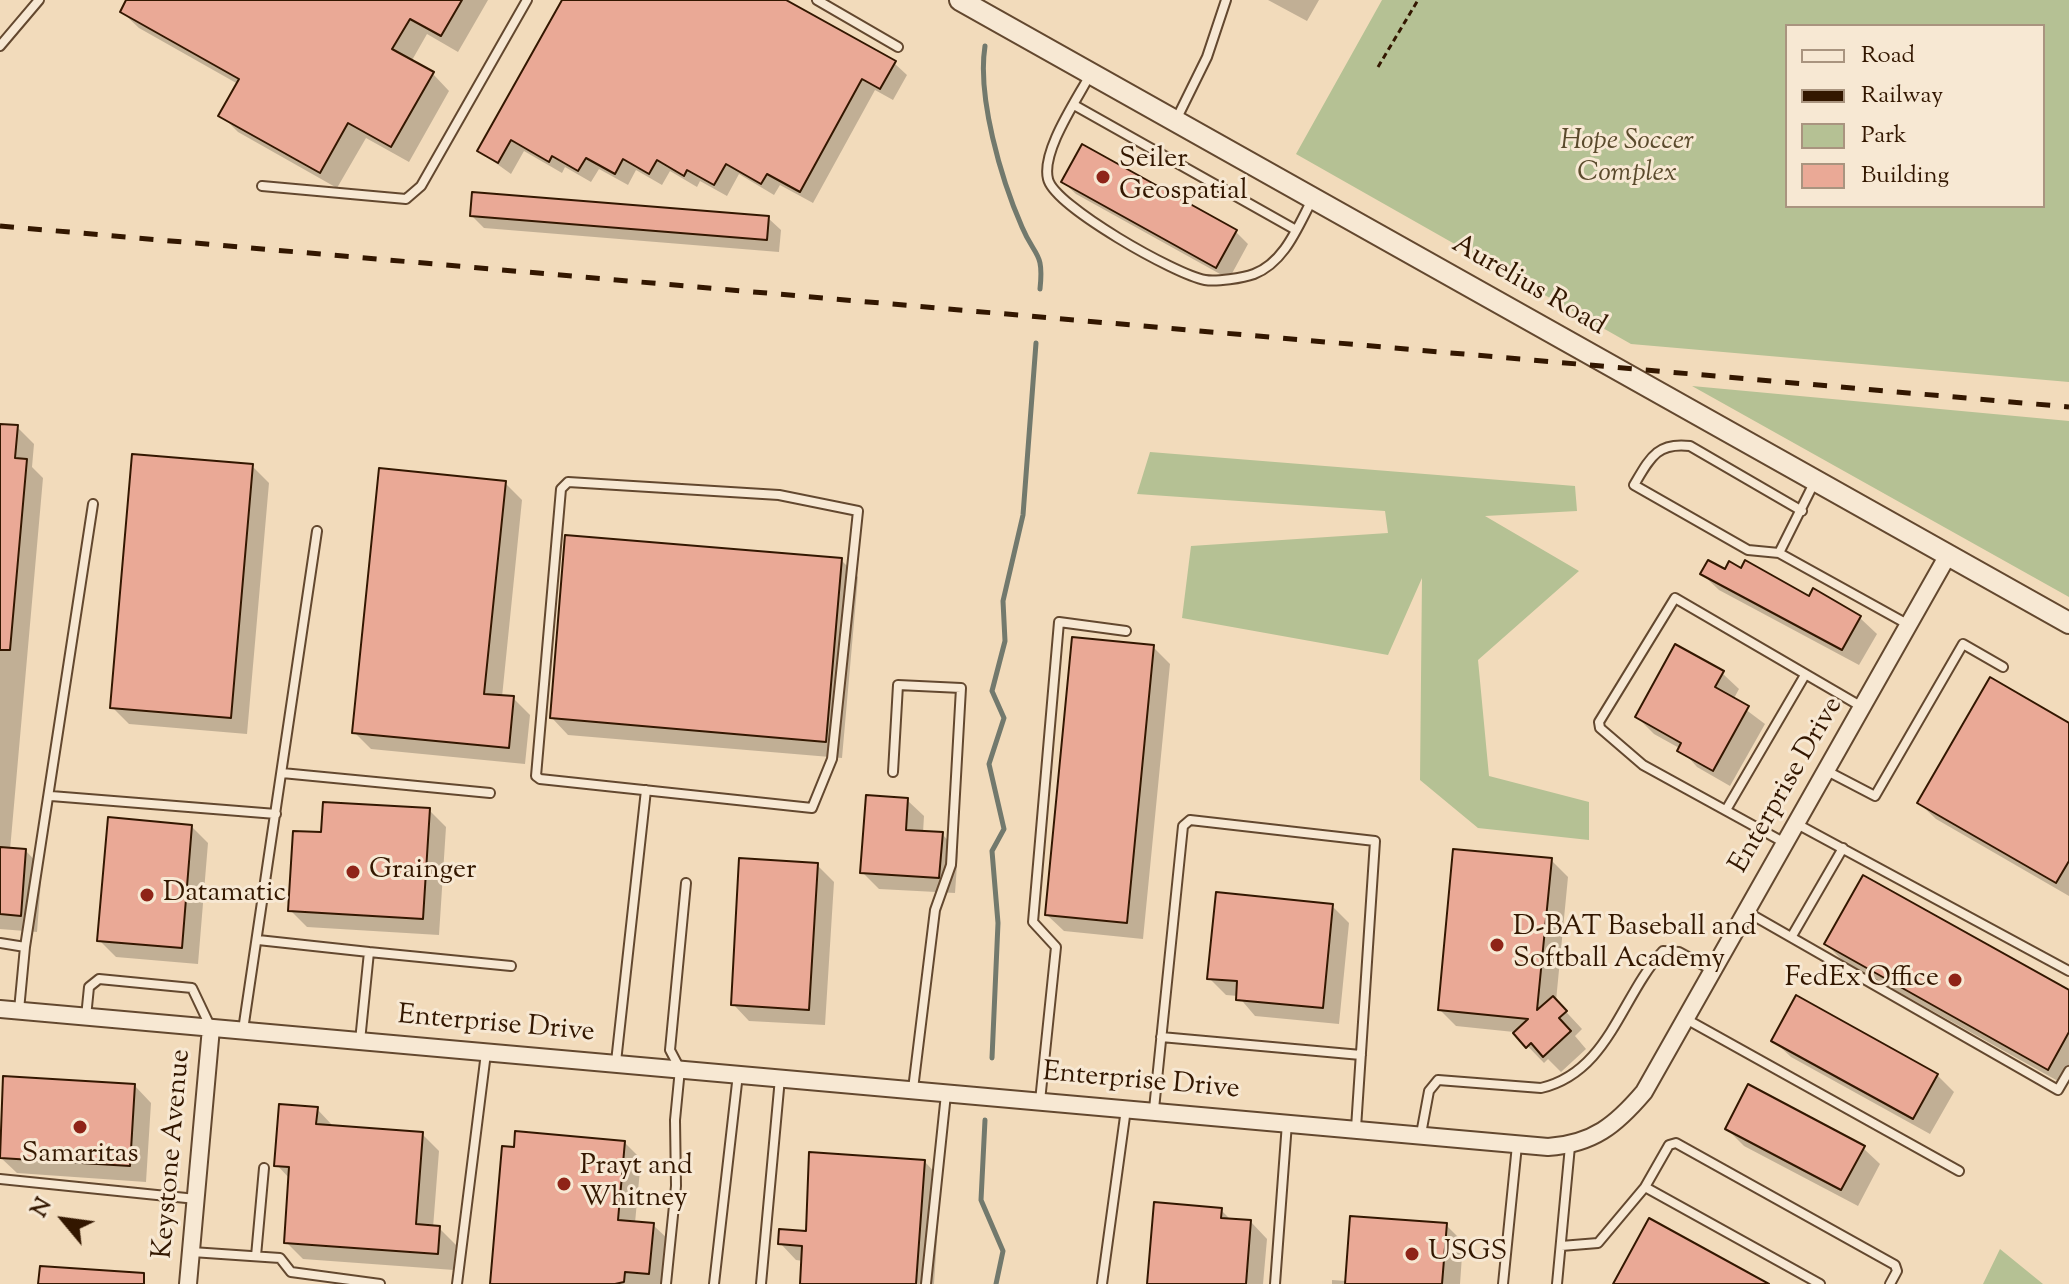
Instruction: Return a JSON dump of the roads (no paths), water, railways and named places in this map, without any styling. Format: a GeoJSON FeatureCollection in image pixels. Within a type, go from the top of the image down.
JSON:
{"type":"FeatureCollection","features":[{"type":"Feature","properties":{"kind":"street","name":"Aurelius Road"},"geometry":{"type":"LineString","coordinates":[[960,0],[2069,623]]}},
{"type":"Feature","properties":{"kind":"street","name":"Enterprise Drive"},"geometry":{"type":"LineString","coordinates":[[0,1009],[1126,1109],[1154,1109],[1517,1144],[1570,1146],[1594,1139],[1620,1121],[1644,1092],[1948,555]]}},
{"type":"Feature","properties":{"kind":"street","name":"Keystone Avenue"},"geometry":{"type":"LineString","coordinates":[[188,1284],[211,1028]]}},
{"type":"Feature","properties":{"kind":"lane"},"geometry":{"type":"LineString","coordinates":[[0,46],[39,0]]}},
{"type":"Feature","properties":{"kind":"lane"},"geometry":{"type":"LineString","coordinates":[[262,186],[406,199],[421,186],[527,0]]}},
{"type":"Feature","properties":{"kind":"lane"},"geometry":{"type":"LineString","coordinates":[[817,0],[898,47]]}},
{"type":"Feature","properties":{"kind":"lane"},"geometry":{"type":"LineString","coordinates":[[1176,120],[1207,57],[1226,0]]}},
{"type":"Feature","properties":{"kind":"lane"},"geometry":{"type":"LineString","coordinates":[[1091,72],[1048,155],[1048,180],[1059,197],[1151,259],[1206,280],[1254,274],[1285,251],[1313,198]]}},
{"type":"Feature","properties":{"kind":"lane"},"geometry":{"type":"LineString","coordinates":[[1074,105],[1296,230]]}},
{"type":"Feature","properties":{"kind":"lane"},"geometry":{"type":"LineString","coordinates":[[1802,511],[1690,446],[1672,444],[1654,451],[1634,485],[1748,550],[1779,553],[1910,625]]}},
{"type":"Feature","properties":{"kind":"lane"},"geometry":{"type":"LineString","coordinates":[[1779,553],[1815,481]]}},
{"type":"Feature","properties":{"kind":"lane"},"geometry":{"type":"LineString","coordinates":[[564,484],[779,495],[858,511],[832,759],[812,808],[646,790],[540,779],[534,771],[564,484]]}},
{"type":"Feature","properties":{"kind":"lane"},"geometry":{"type":"LineString","coordinates":[[19,1011],[25,947],[51,796],[93,504]]}},
{"type":"Feature","properties":{"kind":"lane"},"geometry":{"type":"LineString","coordinates":[[243,1031],[317,531]]}},
{"type":"Feature","properties":{"kind":"lane"},"geometry":{"type":"LineString","coordinates":[[1785,843],[1643,765],[1600,728],[1599,722],[1672,599],[1863,708]]}},
{"type":"Feature","properties":{"kind":"lane"},"geometry":{"type":"LineString","coordinates":[[1040,1101],[1056,947],[1033,922],[1059,622],[1126,631]]}},
{"type":"Feature","properties":{"kind":"lane"},"geometry":{"type":"LineString","coordinates":[[1827,771],[1875,796],[1963,644],[2003,667]]}},
{"type":"Feature","properties":{"kind":"lane"},"geometry":{"type":"LineString","coordinates":[[1726,810],[1805,675]]}},
{"type":"Feature","properties":{"kind":"lane"},"geometry":{"type":"LineString","coordinates":[[893,772],[898,685],[961,688],[951,865],[935,910],[913,1089]]}},
{"type":"Feature","properties":{"kind":"lane"},"geometry":{"type":"LineString","coordinates":[[282,773],[490,793]]}},
{"type":"Feature","properties":{"kind":"lane"},"geometry":{"type":"LineString","coordinates":[[616,1062],[646,790]]}},
{"type":"Feature","properties":{"kind":"lane"},"geometry":{"type":"LineString","coordinates":[[51,796],[276,814]]}},
{"type":"Feature","properties":{"kind":"lane"},"geometry":{"type":"LineString","coordinates":[[1154,1109],[1183,826],[1190,820],[1375,841],[1356,1128]]}},
{"type":"Feature","properties":{"kind":"lane"},"geometry":{"type":"LineString","coordinates":[[1797,824],[2069,971]]}},
{"type":"Feature","properties":{"kind":"lane"},"geometry":{"type":"LineString","coordinates":[[1792,936],[1843,848]]}},
{"type":"Feature","properties":{"kind":"lane"},"geometry":{"type":"LineString","coordinates":[[666,1284],[676,1186],[675,1120],[680,1069],[670,1050],[686,883]]}},
{"type":"Feature","properties":{"kind":"lane"},"geometry":{"type":"LineString","coordinates":[[1746,911],[2058,1090],[2069,1071]]}},
{"type":"Feature","properties":{"kind":"lane"},"geometry":{"type":"LineString","coordinates":[[258,940],[511,966]]}},
{"type":"Feature","properties":{"kind":"lane"},"geometry":{"type":"LineString","coordinates":[[0,943],[25,947]]}},
{"type":"Feature","properties":{"kind":"lane"},"geometry":{"type":"LineString","coordinates":[[1421,1134],[1429,1091],[1438,1080],[1541,1088],[1557,1084],[1608,1039],[1663,951],[1679,952],[1713,970]]}},
{"type":"Feature","properties":{"kind":"lane"},"geometry":{"type":"LineString","coordinates":[[360,1041],[369,952]]}},
{"type":"Feature","properties":{"kind":"lane"},"geometry":{"type":"LineString","coordinates":[[86,1017],[89,987],[99,979],[192,988],[211,1028]]}},
{"type":"Feature","properties":{"kind":"lane"},"geometry":{"type":"LineString","coordinates":[[1686,1019],[1959,1171]]}},
{"type":"Feature","properties":{"kind":"lane"},"geometry":{"type":"LineString","coordinates":[[1161,1037],[1361,1055]]}},
{"type":"Feature","properties":{"kind":"lane"},"geometry":{"type":"LineString","coordinates":[[457,1284],[478,1138],[486,1053]]}},
{"type":"Feature","properties":{"kind":"lane"},"geometry":{"type":"LineString","coordinates":[[714,1284],[738,1074]]}},
{"type":"Feature","properties":{"kind":"lane"},"geometry":{"type":"LineString","coordinates":[[761,1284],[780,1078]]}},
{"type":"Feature","properties":{"kind":"lane"},"geometry":{"type":"LineString","coordinates":[[926,1284],[946,1092]]}},
{"type":"Feature","properties":{"kind":"lane"},"geometry":{"type":"LineString","coordinates":[[1102,1284],[1126,1109]]}},
{"type":"Feature","properties":{"kind":"lane"},"geometry":{"type":"LineString","coordinates":[[1275,1284],[1287,1122]]}},
{"type":"Feature","properties":{"kind":"lane"},"geometry":{"type":"LineString","coordinates":[[1561,1246],[1598,1243],[1645,1187],[1669,1145],[1676,1143],[1895,1265],[1897,1271],[1890,1284]]}},
{"type":"Feature","properties":{"kind":"lane"},"geometry":{"type":"LineString","coordinates":[[1503,1284],[1517,1144]]}},
{"type":"Feature","properties":{"kind":"lane"},"geometry":{"type":"LineString","coordinates":[[1557,1284],[1570,1146]]}},
{"type":"Feature","properties":{"kind":"lane"},"geometry":{"type":"LineString","coordinates":[[256,1256],[264,1168]]}},
{"type":"Feature","properties":{"kind":"lane"},"geometry":{"type":"LineString","coordinates":[[0,1179],[196,1199]]}},
{"type":"Feature","properties":{"kind":"lane"},"geometry":{"type":"LineString","coordinates":[[1645,1187],[1820,1284]]}},
{"type":"Feature","properties":{"kind":"lane"},"geometry":{"type":"LineString","coordinates":[[191,1251],[280,1258],[291,1272],[380,1284]]}},
{"type":"Feature","properties":{"kind":"waterway"},"geometry":{"type":"LineString","coordinates":[[985,46],[984,89],[993,138],[1014,208],[1039,261],[1040,289]]}},
{"type":"Feature","properties":{"kind":"waterway"},"geometry":{"type":"LineString","coordinates":[[992,1058],[998,923],[992,851],[1004,829],[989,764],[1004,718],[992,691],[1005,641],[1003,601],[1023,515],[1036,343]]}},
{"type":"Feature","properties":{"kind":"waterway"},"geometry":{"type":"LineString","coordinates":[[985,1120],[981,1200],[1003,1251],[996,1284]]}},
{"type":"Feature","properties":{"kind":"railway"},"geometry":{"type":"LineString","coordinates":[[0,226],[2069,407]]}},
{"type":"Feature","properties":{"kind":"place","name":"Seiler Geospatial"},"geometry":{"type":"Point","coordinates":[1103,177]}},
{"type":"Feature","properties":{"kind":"place","name":"Grainger"},"geometry":{"type":"Point","coordinates":[353,872]}},
{"type":"Feature","properties":{"kind":"place","name":"Datamatic"},"geometry":{"type":"Point","coordinates":[147,895]}},
{"type":"Feature","properties":{"kind":"place","name":"D-BAT Baseball and Softball Academy"},"geometry":{"type":"Point","coordinates":[1497,945]}},
{"type":"Feature","properties":{"kind":"place","name":"FedEx Office"},"geometry":{"type":"Point","coordinates":[1955,980]}},
{"type":"Feature","properties":{"kind":"place","name":"Samaritas"},"geometry":{"type":"Point","coordinates":[80,1127]}},
{"type":"Feature","properties":{"kind":"place","name":"Prayt and Whitney"},"geometry":{"type":"Point","coordinates":[564,1184]}},
{"type":"Feature","properties":{"kind":"place","name":"USGS"},"geometry":{"type":"Point","coordinates":[1412,1254]}},
{"type":"Feature","properties":{"kind":"park label","name":"Hope Soccer Complex"},"geometry":{"type":"Point","coordinates":[1627,159]}}]}
